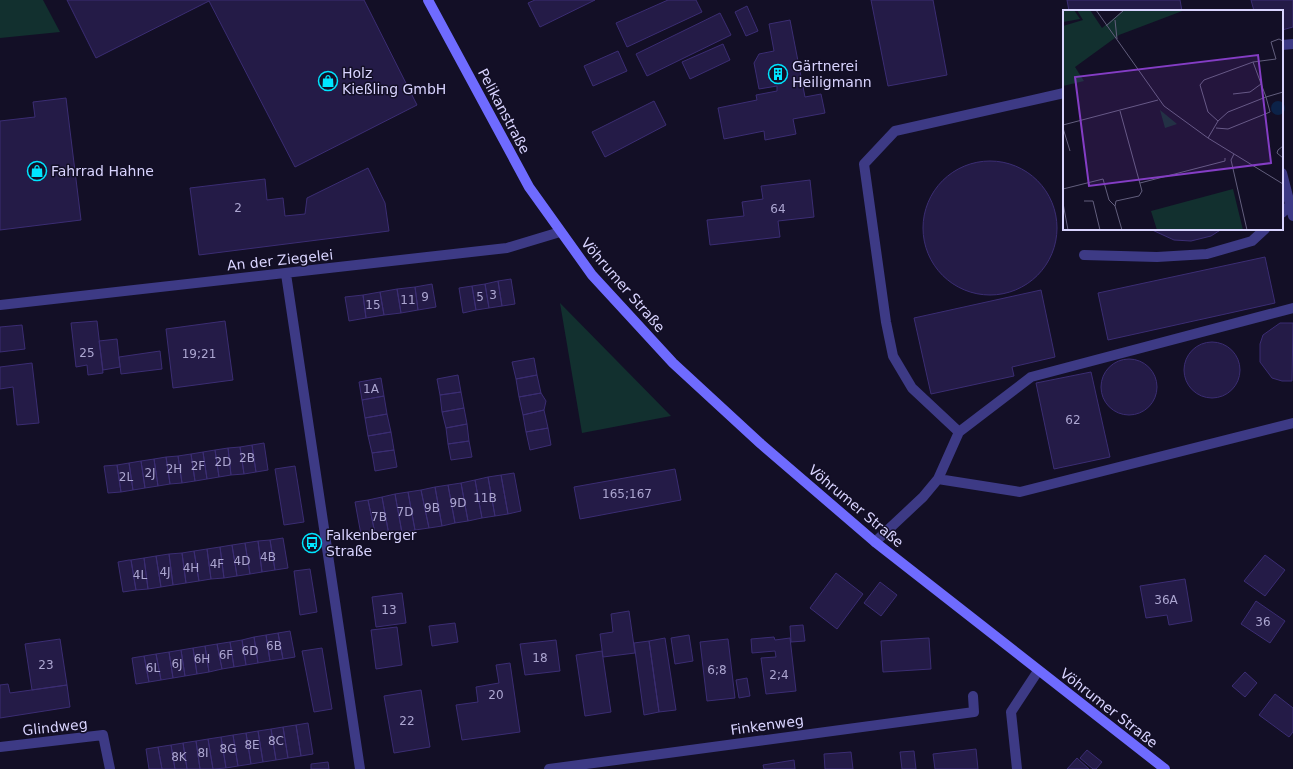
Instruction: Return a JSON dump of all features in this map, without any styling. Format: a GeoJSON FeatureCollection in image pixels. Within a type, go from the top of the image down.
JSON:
{"type":"FeatureCollection","features":[{"type":"Feature","properties":{"kind":"main road","name":"Pelikanstraße"},"geometry":{"type":"LineString","coordinates":[[428,0],[530,187],[560,232]]}},
{"type":"Feature","properties":{"kind":"main road","name":"Vöhrumer Straße"},"geometry":{"type":"LineString","coordinates":[[560,232],[592,275],[672,363],[761,444],[875,542],[1165,769]]}},
{"type":"Feature","properties":{"kind":"street"},"geometry":{"type":"LineString","coordinates":[[1283,46],[1293,44]]}},
{"type":"Feature","properties":{"kind":"street"},"geometry":{"type":"LineString","coordinates":[[959,432],[912,388],[893,356],[886,322],[864,164],[895,131],[1063,93]]}},
{"type":"Feature","properties":{"kind":"street"},"geometry":{"type":"LineString","coordinates":[[1283,177],[1293,216]]}},
{"type":"Feature","properties":{"kind":"street"},"geometry":{"type":"LineString","coordinates":[[1283,212],[1290,206]]}},
{"type":"Feature","properties":{"kind":"street"},"geometry":{"type":"LineString","coordinates":[[1084,255],[1157,257],[1207,254],[1252,241],[1264,230]]}},
{"type":"Feature","properties":{"kind":"street","name":"An der Ziegelei"},"geometry":{"type":"LineString","coordinates":[[0,305],[507,248],[560,232]]}},
{"type":"Feature","properties":{"kind":"street"},"geometry":{"type":"LineString","coordinates":[[286,274],[360,769]]}},
{"type":"Feature","properties":{"kind":"street"},"geometry":{"type":"LineString","coordinates":[[875,542],[923,497],[938,479],[959,432],[1031,377],[1293,308]]}},
{"type":"Feature","properties":{"kind":"street"},"geometry":{"type":"LineString","coordinates":[[938,479],[1020,492],[1293,423]]}},
{"type":"Feature","properties":{"kind":"street"},"geometry":{"type":"LineString","coordinates":[[1017,769],[1011,712],[1038,671]]}},
{"type":"Feature","properties":{"kind":"street","name":"Finkenweg"},"geometry":{"type":"LineString","coordinates":[[549,769],[974,712],[973,696]]}},
{"type":"Feature","properties":{"kind":"street","name":"Glindweg"},"geometry":{"type":"LineString","coordinates":[[0,747],[103,735],[110,769]]}},
{"type":"Feature","properties":{"kind":"green space"},"geometry":{"type":"Polygon","coordinates":[[[0,0],[43,0],[60,32],[0,38],[0,0]]]}},
{"type":"Feature","properties":{"kind":"green space"},"geometry":{"type":"Polygon","coordinates":[[[560,303],[671,416],[582,433],[560,303]]]}},
{"type":"Feature","properties":{"kind":"building","name":"Holz Kießling GmbH"},"geometry":{"type":"Polygon","coordinates":[[[67,0],[364,0],[417,105],[295,167],[209,1],[96,58],[67,0]]]}},
{"type":"Feature","properties":{"kind":"building"},"geometry":{"type":"Polygon","coordinates":[[[535,0],[595,0],[540,27],[528,3],[535,0]]]}},
{"type":"Feature","properties":{"kind":"building"},"geometry":{"type":"Polygon","coordinates":[[[668,0],[696,0],[702,12],[627,47],[616,23],[668,0]]]}},
{"type":"Feature","properties":{"kind":"building"},"geometry":{"type":"Polygon","coordinates":[[[871,0],[933,0],[947,75],[888,86],[871,0]]]}},
{"type":"Feature","properties":{"kind":"building"},"geometry":{"type":"Polygon","coordinates":[[[1067,0],[1180,0],[1182,10],[1069,10],[1067,0]]]}},
{"type":"Feature","properties":{"kind":"building"},"geometry":{"type":"Polygon","coordinates":[[[1251,0],[1293,0],[1293,27],[1283,30],[1283,10],[1254,10],[1251,0]]]}},
{"type":"Feature","properties":{"kind":"building"},"geometry":{"type":"Polygon","coordinates":[[[747,6],[758,31],[746,36],[735,12],[747,6]]]}},
{"type":"Feature","properties":{"kind":"building"},"geometry":{"type":"Polygon","coordinates":[[[720,13],[731,35],[647,76],[636,54],[720,13]]]}},
{"type":"Feature","properties":{"kind":"building","name":"Gärtnerei Heiligmann"},"geometry":{"type":"Polygon","coordinates":[[[790,20],[805,97],[821,94],[825,113],[793,119],[796,134],[765,140],[764,131],[724,139],[718,108],[757,100],[756,95],[777,91],[777,86],[759,89],[754,63],[759,54],[774,51],[769,24],[790,20]]]}},
{"type":"Feature","properties":{"kind":"building"},"geometry":{"type":"Polygon","coordinates":[[[723,44],[730,60],[690,79],[682,62],[723,44]]]}},
{"type":"Feature","properties":{"kind":"building"},"geometry":{"type":"Polygon","coordinates":[[[618,51],[627,71],[593,86],[584,66],[618,51]]]}},
{"type":"Feature","properties":{"kind":"building","name":"Fahrrad Hahne"},"geometry":{"type":"Polygon","coordinates":[[[66,98],[81,220],[0,230],[0,121],[35,117],[33,102],[66,98]]]}},
{"type":"Feature","properties":{"kind":"building"},"geometry":{"type":"Polygon","coordinates":[[[654,101],[666,125],[605,157],[592,132],[654,101]]]}},
{"type":"Feature","properties":{"kind":"building"},"geometry":{"type":"Polygon","coordinates":[[[990,161],[1003,162],[1016,166],[1027,172],[1042,186],[1052,202],[1056,215],[1056,241],[1052,254],[1046,265],[1032,280],[1016,290],[1003,294],[990,295],[977,294],[964,290],[953,284],[938,270],[928,254],[924,241],[923,228],[924,215],[928,202],[934,191],[948,176],[964,166],[977,162],[990,161]]]}},
{"type":"Feature","properties":{"kind":"building"},"geometry":{"type":"Polygon","coordinates":[[[368,168],[385,203],[389,231],[199,255],[190,188],[265,179],[267,200],[283,198],[285,216],[305,214],[307,198],[368,168]]]}},
{"type":"Feature","properties":{"kind":"building"},"geometry":{"type":"Polygon","coordinates":[[[810,180],[814,217],[778,221],[780,237],[710,245],[707,220],[744,216],[742,202],[763,199],[761,186],[810,180]]]}},
{"type":"Feature","properties":{"kind":"building"},"geometry":{"type":"Polygon","coordinates":[[[1152,230],[1220,230],[1211,236],[1191,241],[1174,240],[1152,230]]]}},
{"type":"Feature","properties":{"kind":"building"},"geometry":{"type":"Polygon","coordinates":[[[1265,257],[1275,303],[1108,340],[1098,293],[1265,257]]]}},
{"type":"Feature","properties":{"kind":"building"},"geometry":{"type":"Polygon","coordinates":[[[511,279],[515,304],[502,306],[498,281],[511,279]]]}},
{"type":"Feature","properties":{"kind":"building"},"geometry":{"type":"Polygon","coordinates":[[[498,281],[502,306],[489,308],[485,284],[498,281]]]}},
{"type":"Feature","properties":{"kind":"building"},"geometry":{"type":"Polygon","coordinates":[[[432,284],[436,307],[418,310],[415,287],[432,284]]]}},
{"type":"Feature","properties":{"kind":"building"},"geometry":{"type":"Polygon","coordinates":[[[485,284],[489,308],[476,310],[472,286],[485,284]]]}},
{"type":"Feature","properties":{"kind":"building"},"geometry":{"type":"Polygon","coordinates":[[[472,286],[476,310],[463,313],[459,288],[472,286]]]}},
{"type":"Feature","properties":{"kind":"building"},"geometry":{"type":"Polygon","coordinates":[[[415,287],[418,310],[401,313],[397,289],[415,287]]]}},
{"type":"Feature","properties":{"kind":"building"},"geometry":{"type":"Polygon","coordinates":[[[397,289],[401,313],[384,315],[380,292],[397,289]]]}},
{"type":"Feature","properties":{"kind":"building"},"geometry":{"type":"Polygon","coordinates":[[[1041,290],[1055,357],[1012,367],[1014,376],[931,394],[914,318],[1041,290]]]}},
{"type":"Feature","properties":{"kind":"building"},"geometry":{"type":"Polygon","coordinates":[[[380,292],[384,315],[366,318],[363,295],[380,292]]]}},
{"type":"Feature","properties":{"kind":"building"},"geometry":{"type":"Polygon","coordinates":[[[363,295],[366,318],[349,321],[345,297],[363,295]]]}},
{"type":"Feature","properties":{"kind":"building"},"geometry":{"type":"Polygon","coordinates":[[[97,321],[103,373],[88,375],[87,365],[76,367],[71,323],[97,321]]]}},
{"type":"Feature","properties":{"kind":"building"},"geometry":{"type":"Polygon","coordinates":[[[225,321],[233,380],[173,388],[166,329],[225,321]]]}},
{"type":"Feature","properties":{"kind":"building"},"geometry":{"type":"Polygon","coordinates":[[[1280,323],[1293,323],[1292,381],[1282,381],[1272,378],[1260,362],[1260,344],[1263,335],[1280,323]]]}},
{"type":"Feature","properties":{"kind":"building"},"geometry":{"type":"Polygon","coordinates":[[[22,325],[25,349],[0,352],[0,327],[22,325]]]}},
{"type":"Feature","properties":{"kind":"building"},"geometry":{"type":"Polygon","coordinates":[[[117,339],[120,367],[103,370],[99,341],[117,339]]]}},
{"type":"Feature","properties":{"kind":"building"},"geometry":{"type":"Polygon","coordinates":[[[1212,342],[1223,344],[1232,350],[1238,359],[1240,370],[1238,381],[1232,390],[1223,396],[1212,398],[1201,396],[1192,390],[1186,381],[1184,370],[1186,359],[1192,350],[1201,344],[1212,342]]]}},
{"type":"Feature","properties":{"kind":"building"},"geometry":{"type":"Polygon","coordinates":[[[160,351],[162,369],[121,374],[119,357],[160,351]]]}},
{"type":"Feature","properties":{"kind":"building"},"geometry":{"type":"Polygon","coordinates":[[[534,358],[537,375],[516,379],[512,362],[534,358]]]}},
{"type":"Feature","properties":{"kind":"building"},"geometry":{"type":"Polygon","coordinates":[[[1129,359],[1140,361],[1149,367],[1155,376],[1157,387],[1155,398],[1149,407],[1140,413],[1129,415],[1118,413],[1109,407],[1103,398],[1101,387],[1103,376],[1109,367],[1118,361],[1129,359]]]}},
{"type":"Feature","properties":{"kind":"building"},"geometry":{"type":"Polygon","coordinates":[[[32,363],[39,423],[17,425],[13,387],[0,389],[0,367],[32,363]]]}},
{"type":"Feature","properties":{"kind":"building"},"geometry":{"type":"Polygon","coordinates":[[[1091,372],[1110,457],[1054,469],[1036,383],[1091,372]]]}},
{"type":"Feature","properties":{"kind":"building"},"geometry":{"type":"Polygon","coordinates":[[[458,375],[461,392],[440,395],[437,379],[458,375]]]}},
{"type":"Feature","properties":{"kind":"building"},"geometry":{"type":"Polygon","coordinates":[[[537,375],[541,393],[519,397],[516,379],[537,375]]]}},
{"type":"Feature","properties":{"kind":"building"},"geometry":{"type":"Polygon","coordinates":[[[381,378],[384,396],[362,400],[359,382],[381,378]]]}},
{"type":"Feature","properties":{"kind":"building"},"geometry":{"type":"Polygon","coordinates":[[[461,392],[464,408],[442,412],[440,395],[461,392]]]}},
{"type":"Feature","properties":{"kind":"building"},"geometry":{"type":"Polygon","coordinates":[[[541,393],[546,401],[544,410],[523,415],[519,397],[541,393]]]}},
{"type":"Feature","properties":{"kind":"building"},"geometry":{"type":"Polygon","coordinates":[[[384,396],[387,414],[365,418],[362,400],[384,396]]]}},
{"type":"Feature","properties":{"kind":"building"},"geometry":{"type":"Polygon","coordinates":[[[464,408],[467,424],[446,428],[442,412],[464,408]]]}},
{"type":"Feature","properties":{"kind":"building"},"geometry":{"type":"Polygon","coordinates":[[[544,410],[548,428],[526,432],[523,415],[544,410]]]}},
{"type":"Feature","properties":{"kind":"building"},"geometry":{"type":"Polygon","coordinates":[[[387,414],[391,432],[368,436],[365,418],[387,414]]]}},
{"type":"Feature","properties":{"kind":"building"},"geometry":{"type":"Polygon","coordinates":[[[467,424],[469,441],[448,444],[446,428],[467,424]]]}},
{"type":"Feature","properties":{"kind":"building"},"geometry":{"type":"Polygon","coordinates":[[[548,428],[551,445],[530,450],[526,432],[548,428]]]}},
{"type":"Feature","properties":{"kind":"building"},"geometry":{"type":"Polygon","coordinates":[[[391,432],[394,450],[372,453],[368,436],[391,432]]]}},
{"type":"Feature","properties":{"kind":"building"},"geometry":{"type":"Polygon","coordinates":[[[469,441],[472,457],[451,460],[448,444],[469,441]]]}},
{"type":"Feature","properties":{"kind":"building"},"geometry":{"type":"Polygon","coordinates":[[[264,443],[268,470],[256,472],[252,445],[264,443]]]}},
{"type":"Feature","properties":{"kind":"building"},"geometry":{"type":"Polygon","coordinates":[[[252,445],[256,472],[244,474],[240,447],[252,445]]]}},
{"type":"Feature","properties":{"kind":"building"},"geometry":{"type":"Polygon","coordinates":[[[240,447],[244,474],[231,475],[228,448],[240,447]]]}},
{"type":"Feature","properties":{"kind":"building"},"geometry":{"type":"Polygon","coordinates":[[[228,448],[231,475],[219,477],[215,450],[228,448]]]}},
{"type":"Feature","properties":{"kind":"building"},"geometry":{"type":"Polygon","coordinates":[[[215,450],[219,477],[207,479],[203,452],[215,450]]]}},
{"type":"Feature","properties":{"kind":"building"},"geometry":{"type":"Polygon","coordinates":[[[394,450],[397,467],[375,471],[372,453],[394,450]]]}},
{"type":"Feature","properties":{"kind":"building"},"geometry":{"type":"Polygon","coordinates":[[[203,452],[207,479],[195,481],[191,454],[203,452]]]}},
{"type":"Feature","properties":{"kind":"building"},"geometry":{"type":"Polygon","coordinates":[[[191,454],[195,481],[182,483],[178,456],[191,454]]]}},
{"type":"Feature","properties":{"kind":"building"},"geometry":{"type":"Polygon","coordinates":[[[178,456],[182,483],[170,484],[166,457],[178,456]]]}},
{"type":"Feature","properties":{"kind":"building"},"geometry":{"type":"Polygon","coordinates":[[[166,457],[170,484],[158,486],[154,459],[166,457]]]}},
{"type":"Feature","properties":{"kind":"building"},"geometry":{"type":"Polygon","coordinates":[[[154,459],[158,486],[145,488],[141,461],[154,459]]]}},
{"type":"Feature","properties":{"kind":"building"},"geometry":{"type":"Polygon","coordinates":[[[141,461],[145,488],[133,490],[129,463],[141,461]]]}},
{"type":"Feature","properties":{"kind":"building"},"geometry":{"type":"Polygon","coordinates":[[[129,463],[133,490],[121,492],[117,465],[129,463]]]}},
{"type":"Feature","properties":{"kind":"building"},"geometry":{"type":"Polygon","coordinates":[[[117,465],[121,492],[108,493],[104,466],[117,465]]]}},
{"type":"Feature","properties":{"kind":"building"},"geometry":{"type":"Polygon","coordinates":[[[295,466],[304,522],[284,525],[275,469],[295,466]]]}},
{"type":"Feature","properties":{"kind":"building"},"geometry":{"type":"Polygon","coordinates":[[[675,469],[681,500],[580,519],[574,487],[675,469]]]}},
{"type":"Feature","properties":{"kind":"building"},"geometry":{"type":"Polygon","coordinates":[[[514,473],[521,511],[508,514],[501,475],[514,473]]]}},
{"type":"Feature","properties":{"kind":"building"},"geometry":{"type":"Polygon","coordinates":[[[501,475],[508,514],[495,516],[488,477],[501,475]]]}},
{"type":"Feature","properties":{"kind":"building"},"geometry":{"type":"Polygon","coordinates":[[[488,477],[495,516],[482,518],[475,480],[488,477]]]}},
{"type":"Feature","properties":{"kind":"building"},"geometry":{"type":"Polygon","coordinates":[[[475,480],[482,518],[468,521],[461,483],[475,480]]]}},
{"type":"Feature","properties":{"kind":"building"},"geometry":{"type":"Polygon","coordinates":[[[461,483],[468,521],[455,523],[448,485],[461,483]]]}},
{"type":"Feature","properties":{"kind":"building"},"geometry":{"type":"Polygon","coordinates":[[[448,485],[455,523],[442,526],[435,487],[448,485]]]}},
{"type":"Feature","properties":{"kind":"building"},"geometry":{"type":"Polygon","coordinates":[[[435,487],[442,526],[429,528],[421,490],[435,487]]]}},
{"type":"Feature","properties":{"kind":"building"},"geometry":{"type":"Polygon","coordinates":[[[421,490],[429,528],[415,530],[408,492],[421,490]]]}},
{"type":"Feature","properties":{"kind":"building"},"geometry":{"type":"Polygon","coordinates":[[[408,492],[415,530],[402,533],[395,494],[408,492]]]}},
{"type":"Feature","properties":{"kind":"building"},"geometry":{"type":"Polygon","coordinates":[[[395,494],[402,533],[389,535],[382,497],[395,494]]]}},
{"type":"Feature","properties":{"kind":"building"},"geometry":{"type":"Polygon","coordinates":[[[382,497],[389,535],[376,538],[368,500],[382,497]]]}},
{"type":"Feature","properties":{"kind":"building"},"geometry":{"type":"Polygon","coordinates":[[[368,500],[376,538],[362,540],[355,502],[368,500]]]}},
{"type":"Feature","properties":{"kind":"building"},"geometry":{"type":"Polygon","coordinates":[[[283,538],[288,568],[275,570],[270,540],[283,538]]]}},
{"type":"Feature","properties":{"kind":"building"},"geometry":{"type":"Polygon","coordinates":[[[270,540],[275,570],[262,572],[258,541],[270,540]]]}},
{"type":"Feature","properties":{"kind":"building"},"geometry":{"type":"Polygon","coordinates":[[[258,541],[262,572],[250,574],[245,543],[258,541]]]}},
{"type":"Feature","properties":{"kind":"building"},"geometry":{"type":"Polygon","coordinates":[[[245,543],[250,574],[237,576],[232,545],[245,543]]]}},
{"type":"Feature","properties":{"kind":"building"},"geometry":{"type":"Polygon","coordinates":[[[232,545],[237,576],[224,578],[220,547],[232,545]]]}},
{"type":"Feature","properties":{"kind":"building"},"geometry":{"type":"Polygon","coordinates":[[[220,547],[224,578],[211,579],[207,549],[220,547]]]}},
{"type":"Feature","properties":{"kind":"building"},"geometry":{"type":"Polygon","coordinates":[[[207,549],[211,579],[199,581],[194,551],[207,549]]]}},
{"type":"Feature","properties":{"kind":"building"},"geometry":{"type":"Polygon","coordinates":[[[194,551],[199,581],[186,583],[182,553],[194,551]]]}},
{"type":"Feature","properties":{"kind":"building"},"geometry":{"type":"Polygon","coordinates":[[[182,553],[186,583],[173,585],[169,554],[182,553]]]}},
{"type":"Feature","properties":{"kind":"building"},"geometry":{"type":"Polygon","coordinates":[[[169,554],[173,585],[161,587],[156,556],[169,554]]]}},
{"type":"Feature","properties":{"kind":"building"},"geometry":{"type":"Polygon","coordinates":[[[1265,555],[1285,570],[1265,596],[1244,581],[1265,555]]]}},
{"type":"Feature","properties":{"kind":"building"},"geometry":{"type":"Polygon","coordinates":[[[156,556],[161,587],[148,589],[144,558],[156,556]]]}},
{"type":"Feature","properties":{"kind":"building"},"geometry":{"type":"Polygon","coordinates":[[[144,558],[148,589],[136,590],[131,560],[144,558]]]}},
{"type":"Feature","properties":{"kind":"building"},"geometry":{"type":"Polygon","coordinates":[[[131,560],[136,590],[123,592],[118,562],[131,560]]]}},
{"type":"Feature","properties":{"kind":"building"},"geometry":{"type":"Polygon","coordinates":[[[310,569],[317,612],[300,615],[294,571],[310,569]]]}},
{"type":"Feature","properties":{"kind":"building"},"geometry":{"type":"Polygon","coordinates":[[[836,573],[863,594],[837,629],[810,608],[836,573]]]}},
{"type":"Feature","properties":{"kind":"building"},"geometry":{"type":"Polygon","coordinates":[[[1185,579],[1192,621],[1169,625],[1167,615],[1146,618],[1140,586],[1185,579]]]}},
{"type":"Feature","properties":{"kind":"building"},"geometry":{"type":"Polygon","coordinates":[[[880,582],[897,595],[881,616],[864,603],[880,582]]]}},
{"type":"Feature","properties":{"kind":"building"},"geometry":{"type":"Polygon","coordinates":[[[402,593],[406,623],[376,627],[372,597],[402,593]]]}},
{"type":"Feature","properties":{"kind":"building"},"geometry":{"type":"Polygon","coordinates":[[[1256,601],[1285,621],[1270,643],[1241,624],[1256,601]]]}},
{"type":"Feature","properties":{"kind":"building"},"geometry":{"type":"Polygon","coordinates":[[[629,611],[635,653],[603,657],[600,634],[613,632],[611,614],[629,611]]]}},
{"type":"Feature","properties":{"kind":"building"},"geometry":{"type":"Polygon","coordinates":[[[455,623],[458,642],[432,646],[429,626],[455,623]]]}},
{"type":"Feature","properties":{"kind":"building"},"geometry":{"type":"Polygon","coordinates":[[[803,625],[805,641],[791,642],[790,626],[803,625]]]}},
{"type":"Feature","properties":{"kind":"building"},"geometry":{"type":"Polygon","coordinates":[[[397,627],[402,665],[376,669],[371,630],[397,627]]]}},
{"type":"Feature","properties":{"kind":"building"},"geometry":{"type":"Polygon","coordinates":[[[290,631],[295,657],[283,659],[278,633],[290,631]]]}},
{"type":"Feature","properties":{"kind":"building"},"geometry":{"type":"Polygon","coordinates":[[[278,633],[283,659],[270,661],[266,635],[278,633]]]}},
{"type":"Feature","properties":{"kind":"building"},"geometry":{"type":"Polygon","coordinates":[[[266,635],[270,661],[258,663],[254,637],[266,635]]]}},
{"type":"Feature","properties":{"kind":"building"},"geometry":{"type":"Polygon","coordinates":[[[689,635],[693,661],[675,664],[671,638],[689,635]]]}},
{"type":"Feature","properties":{"kind":"building"},"geometry":{"type":"Polygon","coordinates":[[[254,637],[258,663],[246,665],[242,640],[254,637]]]}},
{"type":"Feature","properties":{"kind":"building"},"geometry":{"type":"Polygon","coordinates":[[[774,637],[775,640],[790,638],[796,691],[766,694],[761,658],[776,657],[775,651],[752,653],[751,639],[774,637]]]}},
{"type":"Feature","properties":{"kind":"building"},"geometry":{"type":"Polygon","coordinates":[[[665,638],[676,710],[659,712],[649,641],[665,638]]]}},
{"type":"Feature","properties":{"kind":"building"},"geometry":{"type":"Polygon","coordinates":[[[929,638],[931,669],[883,672],[881,641],[929,638]]]}},
{"type":"Feature","properties":{"kind":"building"},"geometry":{"type":"Polygon","coordinates":[[[60,639],[67,685],[32,690],[25,644],[60,639]]]}},
{"type":"Feature","properties":{"kind":"building"},"geometry":{"type":"Polygon","coordinates":[[[728,639],[735,698],[707,701],[700,642],[728,639]]]}},
{"type":"Feature","properties":{"kind":"building"},"geometry":{"type":"Polygon","coordinates":[[[242,640],[246,665],[234,667],[230,642],[242,640]]]}},
{"type":"Feature","properties":{"kind":"building"},"geometry":{"type":"Polygon","coordinates":[[[556,640],[560,671],[525,675],[520,644],[556,640]]]}},
{"type":"Feature","properties":{"kind":"building"},"geometry":{"type":"Polygon","coordinates":[[[649,641],[659,712],[644,715],[634,643],[649,641]]]}},
{"type":"Feature","properties":{"kind":"building"},"geometry":{"type":"Polygon","coordinates":[[[230,642],[234,667],[222,669],[217,644],[230,642]]]}},
{"type":"Feature","properties":{"kind":"building"},"geometry":{"type":"Polygon","coordinates":[[[217,644],[222,669],[209,672],[205,646],[217,644]]]}},
{"type":"Feature","properties":{"kind":"building"},"geometry":{"type":"Polygon","coordinates":[[[205,646],[209,672],[197,674],[193,648],[205,646]]]}},
{"type":"Feature","properties":{"kind":"building"},"geometry":{"type":"Polygon","coordinates":[[[193,648],[197,674],[185,676],[181,650],[193,648]]]}},
{"type":"Feature","properties":{"kind":"building"},"geometry":{"type":"Polygon","coordinates":[[[322,648],[332,709],[314,712],[302,651],[322,648]]]}},
{"type":"Feature","properties":{"kind":"building"},"geometry":{"type":"Polygon","coordinates":[[[181,650],[185,676],[173,678],[169,652],[181,650]]]}},
{"type":"Feature","properties":{"kind":"building"},"geometry":{"type":"Polygon","coordinates":[[[602,651],[611,712],[585,716],[576,655],[602,651]]]}},
{"type":"Feature","properties":{"kind":"building"},"geometry":{"type":"Polygon","coordinates":[[[169,652],[173,678],[161,680],[156,654],[169,652]]]}},
{"type":"Feature","properties":{"kind":"building"},"geometry":{"type":"Polygon","coordinates":[[[156,654],[161,680],[149,682],[144,656],[156,654]]]}},
{"type":"Feature","properties":{"kind":"building"},"geometry":{"type":"Polygon","coordinates":[[[144,656],[149,682],[136,684],[132,658],[144,656]]]}},
{"type":"Feature","properties":{"kind":"building"},"geometry":{"type":"Polygon","coordinates":[[[510,663],[520,732],[462,740],[456,705],[478,702],[476,687],[499,683],[496,665],[510,663]]]}},
{"type":"Feature","properties":{"kind":"building"},"geometry":{"type":"Polygon","coordinates":[[[1245,672],[1257,683],[1245,697],[1232,686],[1245,672]]]}},
{"type":"Feature","properties":{"kind":"building"},"geometry":{"type":"Polygon","coordinates":[[[747,678],[750,696],[739,698],[736,680],[747,678]]]}},
{"type":"Feature","properties":{"kind":"building"},"geometry":{"type":"Polygon","coordinates":[[[8,684],[10,693],[67,685],[70,707],[0,718],[0,685],[8,684]]]}},
{"type":"Feature","properties":{"kind":"building"},"geometry":{"type":"Polygon","coordinates":[[[421,690],[430,747],[394,753],[384,696],[421,690]]]}},
{"type":"Feature","properties":{"kind":"building"},"geometry":{"type":"Polygon","coordinates":[[[1275,694],[1293,708],[1293,732],[1289,737],[1259,715],[1275,694]]]}},
{"type":"Feature","properties":{"kind":"building"},"geometry":{"type":"Polygon","coordinates":[[[308,723],[313,754],[301,756],[296,725],[308,723]]]}},
{"type":"Feature","properties":{"kind":"building"},"geometry":{"type":"Polygon","coordinates":[[[296,725],[301,756],[288,758],[283,727],[296,725]]]}},
{"type":"Feature","properties":{"kind":"building"},"geometry":{"type":"Polygon","coordinates":[[[283,727],[288,758],[276,760],[271,729],[283,727]]]}},
{"type":"Feature","properties":{"kind":"building"},"geometry":{"type":"Polygon","coordinates":[[[271,729],[276,760],[263,762],[258,731],[271,729]]]}},
{"type":"Feature","properties":{"kind":"building"},"geometry":{"type":"Polygon","coordinates":[[[258,731],[263,762],[251,764],[246,733],[258,731]]]}},
{"type":"Feature","properties":{"kind":"building"},"geometry":{"type":"Polygon","coordinates":[[[246,733],[251,764],[238,766],[233,735],[246,733]]]}},
{"type":"Feature","properties":{"kind":"building"},"geometry":{"type":"Polygon","coordinates":[[[233,735],[238,766],[226,768],[221,737],[233,735]]]}},
{"type":"Feature","properties":{"kind":"building"},"geometry":{"type":"Polygon","coordinates":[[[221,737],[226,768],[213,769],[208,739],[221,737]]]}},
{"type":"Feature","properties":{"kind":"building"},"geometry":{"type":"Polygon","coordinates":[[[208,739],[213,769],[200,769],[196,741],[208,739]]]}},
{"type":"Feature","properties":{"kind":"building"},"geometry":{"type":"Polygon","coordinates":[[[196,741],[200,769],[187,769],[183,743],[196,741]]]}},
{"type":"Feature","properties":{"kind":"building"},"geometry":{"type":"Polygon","coordinates":[[[183,743],[187,769],[175,769],[171,745],[183,743]]]}},
{"type":"Feature","properties":{"kind":"building"},"geometry":{"type":"Polygon","coordinates":[[[171,745],[175,769],[162,769],[158,747],[171,745]]]}},
{"type":"Feature","properties":{"kind":"building"},"geometry":{"type":"Polygon","coordinates":[[[158,747],[162,769],[149,769],[146,749],[158,747]]]}},
{"type":"Feature","properties":{"kind":"building"},"geometry":{"type":"Polygon","coordinates":[[[976,749],[978,769],[935,769],[933,754],[976,749]]]}},
{"type":"Feature","properties":{"kind":"building"},"geometry":{"type":"Polygon","coordinates":[[[1087,750],[1102,762],[1096,769],[1093,769],[1080,758],[1087,750]]]}},
{"type":"Feature","properties":{"kind":"building"},"geometry":{"type":"Polygon","coordinates":[[[914,751],[916,769],[902,769],[900,752],[914,751]]]}},
{"type":"Feature","properties":{"kind":"building"},"geometry":{"type":"Polygon","coordinates":[[[851,752],[853,769],[825,769],[824,754],[851,752]]]}},
{"type":"Feature","properties":{"kind":"building"},"geometry":{"type":"Polygon","coordinates":[[[1077,758],[1089,769],[1067,769],[1077,758]]]}},
{"type":"Feature","properties":{"kind":"building"},"geometry":{"type":"Polygon","coordinates":[[[794,760],[795,769],[764,769],[763,765],[794,760]]]}},
{"type":"Feature","properties":{"kind":"building"},"geometry":{"type":"Polygon","coordinates":[[[328,762],[329,769],[311,769],[311,764],[328,762]]]}},
{"type":"Feature","properties":{"kind":"place","name":"Gärtnerei Heiligmann"},"geometry":{"type":"Point","coordinates":[778,74]}},
{"type":"Feature","properties":{"kind":"place","name":"Holz Kießling GmbH"},"geometry":{"type":"Point","coordinates":[328,81]}},
{"type":"Feature","properties":{"kind":"place","name":"Fahrrad Hahne"},"geometry":{"type":"Point","coordinates":[37,171]}},
{"type":"Feature","properties":{"kind":"place","name":"Falkenberger Straße"},"geometry":{"type":"Point","coordinates":[312,543]}}]}
